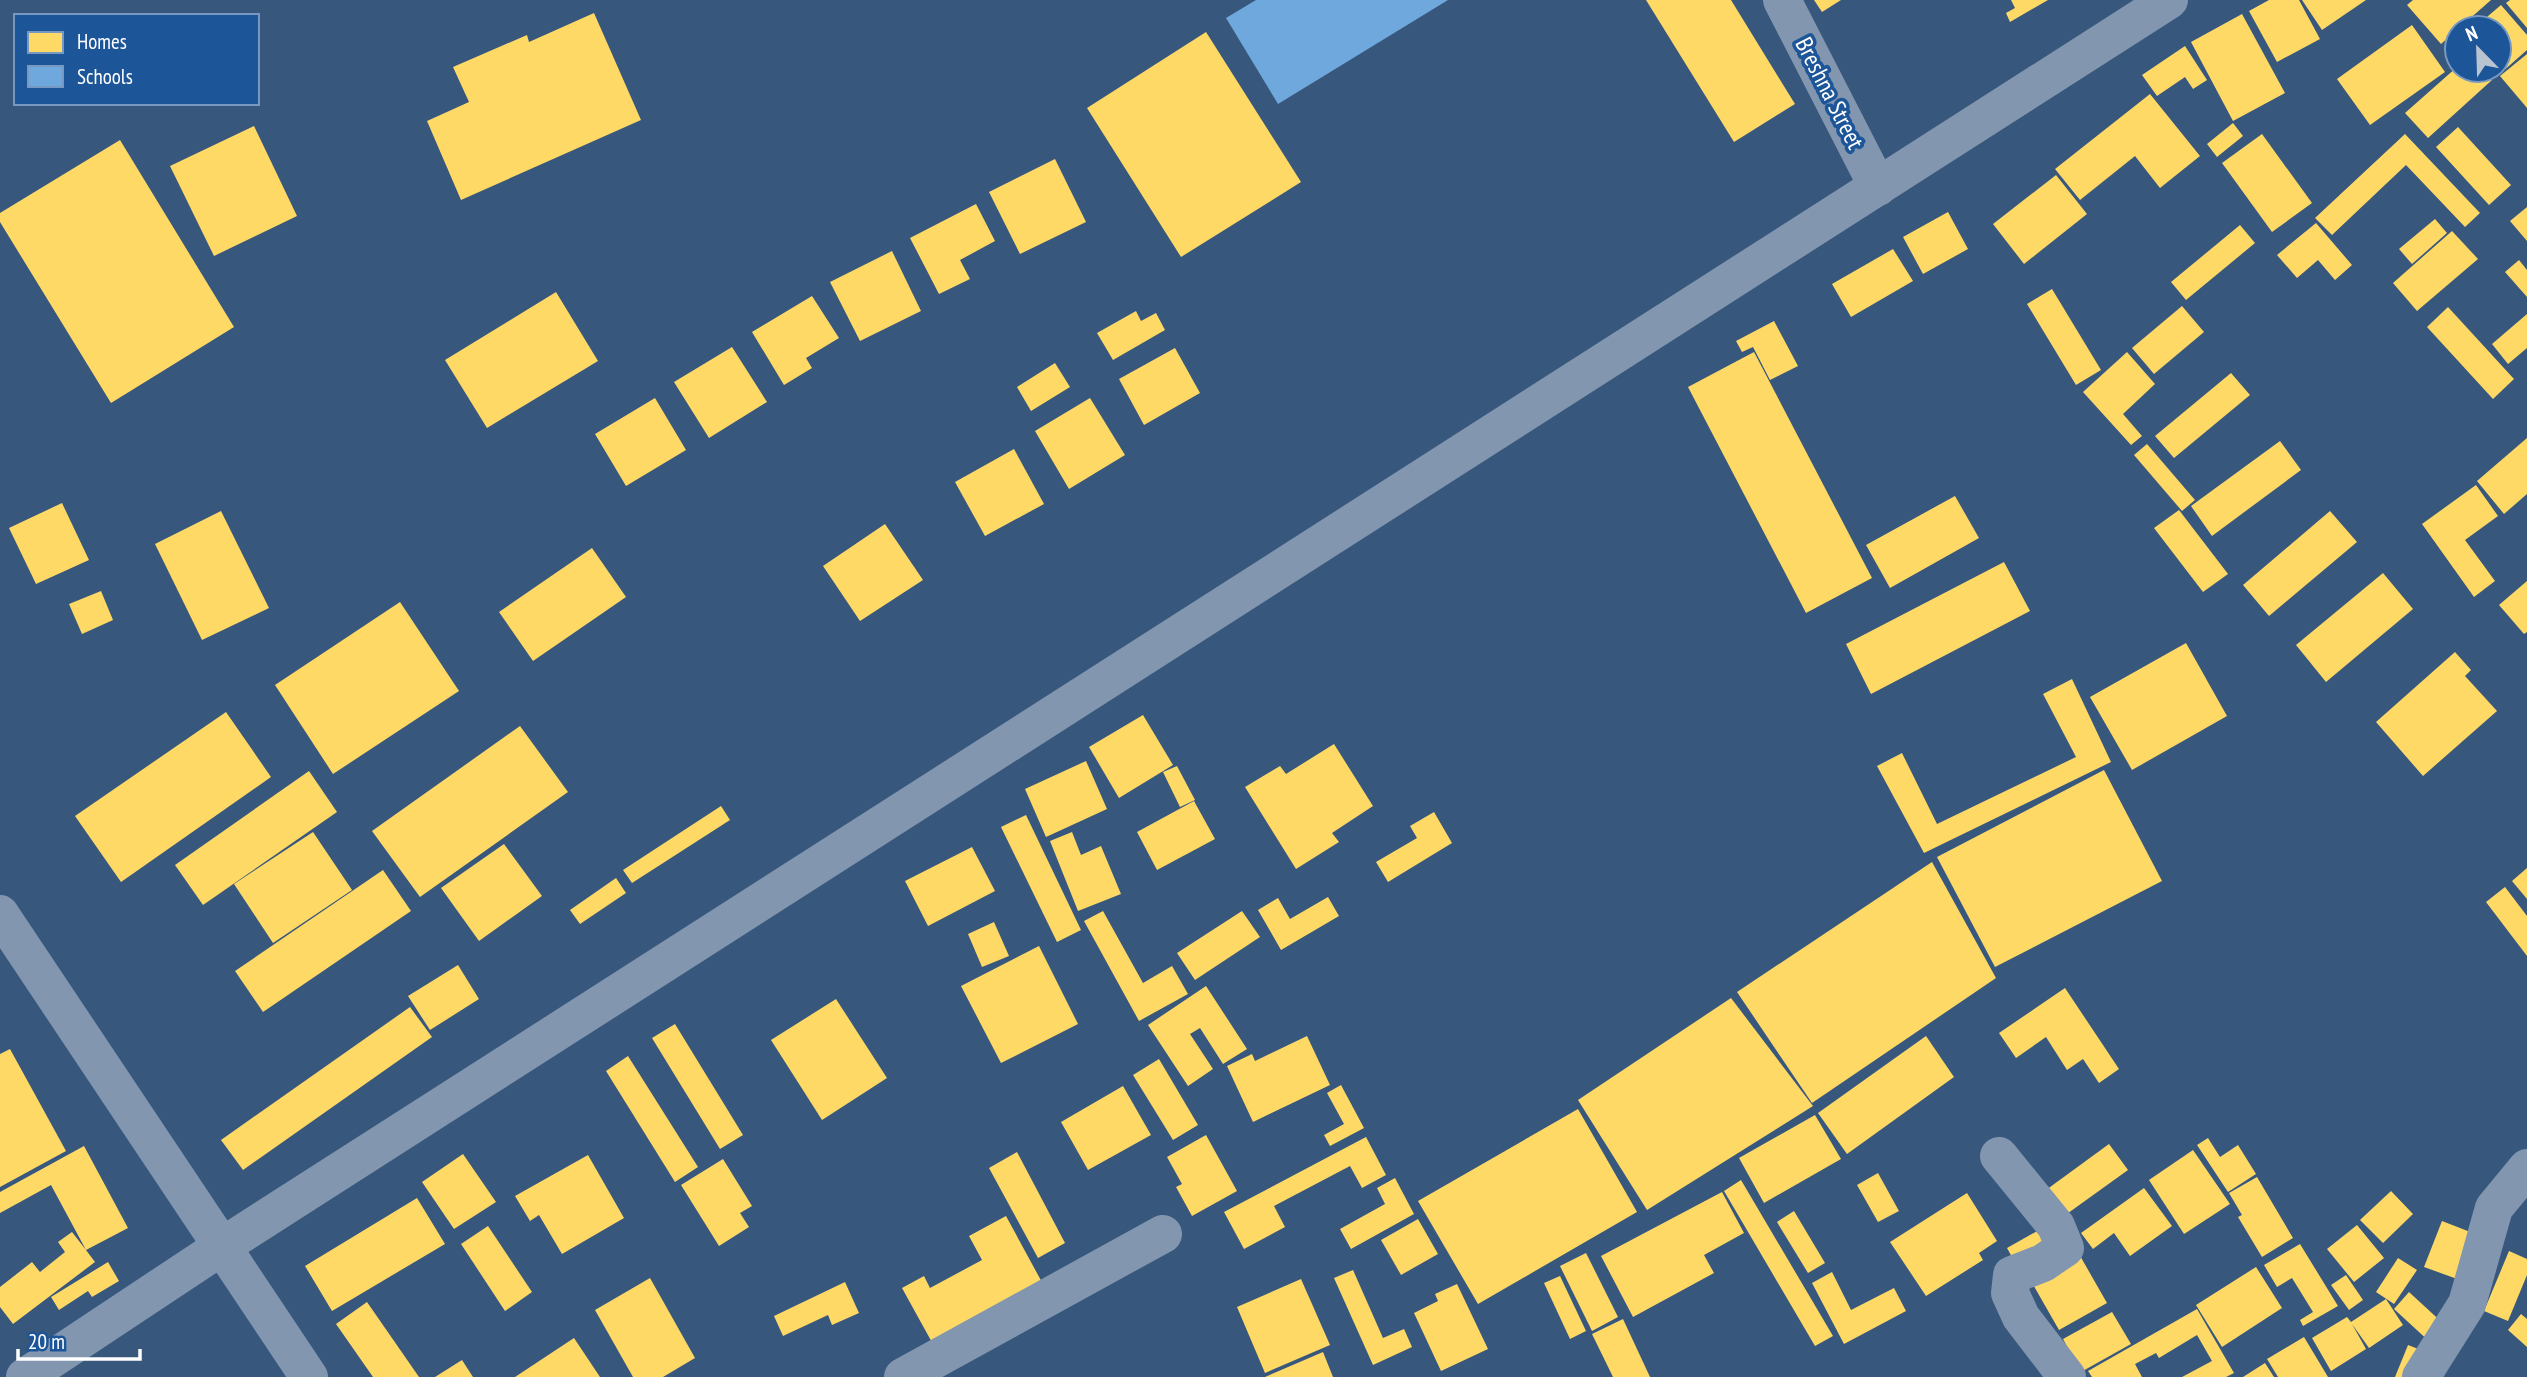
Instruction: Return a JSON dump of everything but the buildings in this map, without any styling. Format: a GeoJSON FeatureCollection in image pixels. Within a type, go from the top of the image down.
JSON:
{"type":"FeatureCollection","features":[{"type":"Feature","properties":{"kind":"street","name":"Breshna Street"},"geometry":{"type":"LineString","coordinates":[[1782,0],[1878,187]]}},
{"type":"Feature","properties":{"kind":"street"},"geometry":{"type":"LineString","coordinates":[[24,1377],[221,1247],[2169,0]]}},
{"type":"Feature","properties":{"kind":"street"},"geometry":{"type":"LineString","coordinates":[[0,914],[309,1377]]}},
{"type":"Feature","properties":{"kind":"street"},"geometry":{"type":"LineString","coordinates":[[1999,1156],[2056,1226],[2065,1248],[2043,1263],[2011,1275],[2010,1293],[2021,1317],[2067,1377]]}},
{"type":"Feature","properties":{"kind":"street"},"geometry":{"type":"LineString","coordinates":[[2421,1377],[2468,1304],[2494,1208],[2527,1168]]}},
{"type":"Feature","properties":{"kind":"street"},"geometry":{"type":"LineString","coordinates":[[902,1377],[1163,1234]]}}]}
